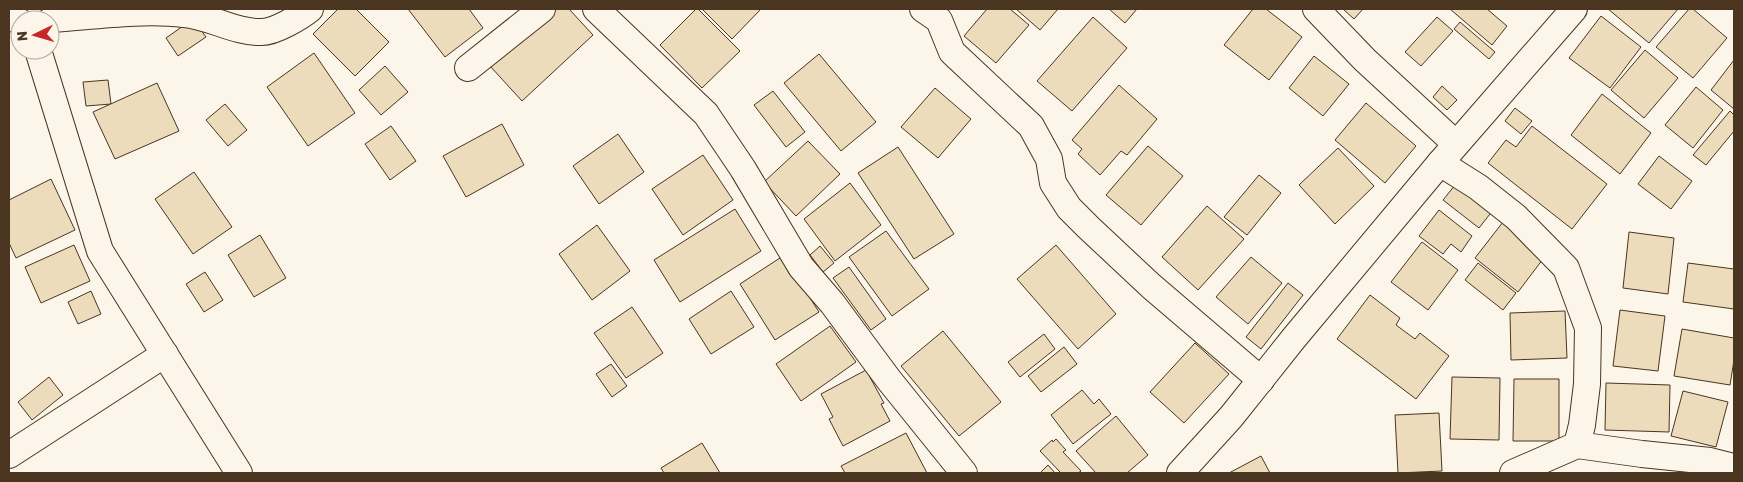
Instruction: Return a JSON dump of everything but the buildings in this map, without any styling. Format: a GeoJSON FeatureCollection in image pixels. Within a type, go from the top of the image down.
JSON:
{"type":"FeatureCollection","features":[{"type":"Feature","properties":{"kind":"street"},"geometry":{"type":"LineString","coordinates":[[60,16],[160,12],[199,16],[236,29],[264,32],[298,19],[310,9]]}},
{"type":"Feature","properties":{"kind":"street"},"geometry":{"type":"LineString","coordinates":[[468,68],[542,9]]}},
{"type":"Feature","properties":{"kind":"street"},"geometry":{"type":"LineString","coordinates":[[596,9],[706,114],[743,169],[802,267],[964,473]]}},
{"type":"Feature","properties":{"kind":"street"},"geometry":{"type":"LineString","coordinates":[[1316,9],[1365,60],[1478,186],[1516,218],[1566,268],[1588,328],[1586,384],[1582,425],[1577,445]]}},
{"type":"Feature","properties":{"kind":"street"},"geometry":{"type":"LineString","coordinates":[[1180,473],[1231,417],[1300,330],[1448,154],[1574,9]]}},
{"type":"Feature","properties":{"kind":"street"},"geometry":{"type":"LineString","coordinates":[[936,12],[952,52],[1030,126],[1049,159],[1054,183],[1069,208],[1151,286],[1260,380]]}},
{"type":"Feature","properties":{"kind":"street"},"geometry":{"type":"LineString","coordinates":[[41,60],[100,251],[239,473]]}},
{"type":"Feature","properties":{"kind":"street"},"geometry":{"type":"LineString","coordinates":[[9,455],[165,354]]}},
{"type":"Feature","properties":{"kind":"street"},"geometry":{"type":"LineString","coordinates":[[1512,473],[1577,445],[1710,461],[1734,467]]}}]}
